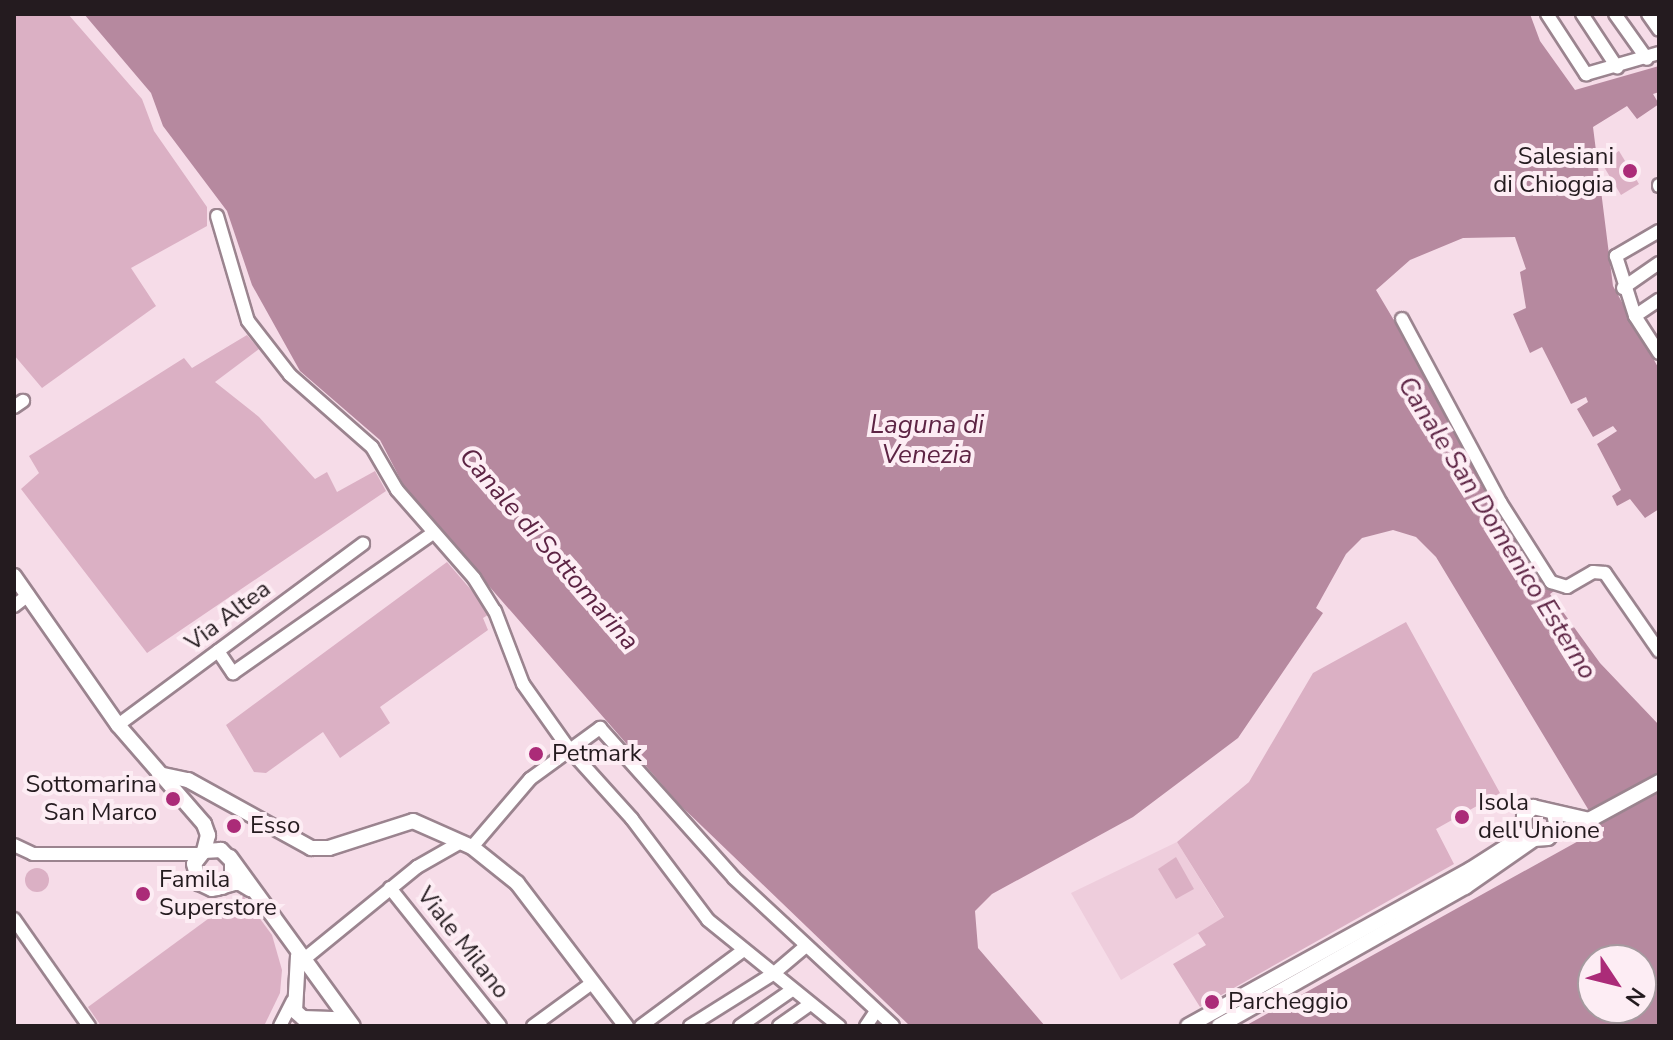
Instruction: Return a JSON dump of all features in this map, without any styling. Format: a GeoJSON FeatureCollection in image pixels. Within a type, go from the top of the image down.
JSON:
{"type":"FeatureCollection","features":[{"type":"Feature","properties":{"kind":"street"},"geometry":{"type":"LineString","coordinates":[[1547,14],[1586,74],[1653,56],[1615,14]]}},
{"type":"Feature","properties":{"kind":"street"},"geometry":{"type":"LineString","coordinates":[[1582,14],[1617,67]]}},
{"type":"Feature","properties":{"kind":"street"},"geometry":{"type":"LineString","coordinates":[[1648,14],[1659,30]]}},
{"type":"Feature","properties":{"kind":"street"},"geometry":{"type":"LineString","coordinates":[[217,216],[248,321],[290,375],[372,447],[397,490],[495,611],[523,684],[569,749],[632,819],[708,920],[741,952],[839,1026]]}},
{"type":"Feature","properties":{"kind":"street"},"geometry":{"type":"LineString","coordinates":[[1657,345],[1635,316],[1623,288],[1616,256],[1659,231]]}},
{"type":"Feature","properties":{"kind":"street"},"geometry":{"type":"LineString","coordinates":[[1623,288],[1659,263]]}},
{"type":"Feature","properties":{"kind":"street"},"geometry":{"type":"LineString","coordinates":[[1635,316],[1659,300]]}},
{"type":"Feature","properties":{"kind":"street"},"geometry":{"type":"LineString","coordinates":[[1402,319],[1500,502],[1551,582],[1567,587],[1593,572],[1605,573],[1659,651]]}},
{"type":"Feature","properties":{"kind":"street"},"geometry":{"type":"LineString","coordinates":[[218,651],[233,673],[433,533]]}},
{"type":"Feature","properties":{"kind":"street","name":"Via Altea"},"geometry":{"type":"LineString","coordinates":[[118,725],[363,544]]}},
{"type":"Feature","properties":{"kind":"street"},"geometry":{"type":"LineString","coordinates":[[14,576],[118,725],[204,824],[208,835],[194,874]]}},
{"type":"Feature","properties":{"kind":"street"},"geometry":{"type":"LineString","coordinates":[[14,606],[28,595]]}},
{"type":"Feature","properties":{"kind":"street"},"geometry":{"type":"LineString","coordinates":[[342,1026],[308,1021],[299,1015],[296,995],[300,956],[390,888],[466,844],[530,779],[600,728],[734,878],[893,1026]]}},
{"type":"Feature","properties":{"kind":"street"},"geometry":{"type":"LineString","coordinates":[[159,774],[188,780],[311,848],[329,848],[413,821],[466,844],[517,883],[626,1026]]}},
{"type":"Feature","properties":{"kind":"street"},"geometry":{"type":"LineString","coordinates":[[1188,1026],[1470,870],[1529,834],[1554,833],[1591,819],[1659,782]]}},
{"type":"Feature","properties":{"kind":"street"},"geometry":{"type":"LineString","coordinates":[[1529,834],[1524,816],[1533,807],[1591,819]]}},
{"type":"Feature","properties":{"kind":"street"},"geometry":{"type":"LineString","coordinates":[[1554,813],[1554,833]]}},
{"type":"Feature","properties":{"kind":"street"},"geometry":{"type":"LineString","coordinates":[[1219,1026],[1465,887],[1529,834]]}},
{"type":"Feature","properties":{"kind":"street"},"geometry":{"type":"LineString","coordinates":[[14,845],[33,854]]}},
{"type":"Feature","properties":{"kind":"street"},"geometry":{"type":"LineString","coordinates":[[14,856],[221,850],[230,857],[324,991],[353,1026]]}},
{"type":"Feature","properties":{"kind":"street"},"geometry":{"type":"LineString","coordinates":[[169,853],[203,886],[222,887],[240,883],[256,895]]}},
{"type":"Feature","properties":{"kind":"street"},"geometry":{"type":"LineString","coordinates":[[222,887],[233,871],[230,857]]}},
{"type":"Feature","properties":{"kind":"street","name":"Viale Milano"},"geometry":{"type":"LineString","coordinates":[[390,888],[500,1026]]}},
{"type":"Feature","properties":{"kind":"street"},"geometry":{"type":"LineString","coordinates":[[14,919],[89,1026]]}},
{"type":"Feature","properties":{"kind":"street"},"geometry":{"type":"LineString","coordinates":[[690,1026],[773,974],[806,946]]}},
{"type":"Feature","properties":{"kind":"street"},"geometry":{"type":"LineString","coordinates":[[641,1026],[741,952]]}},
{"type":"Feature","properties":{"kind":"street"},"geometry":{"type":"LineString","coordinates":[[533,1026],[592,983]]}},
{"type":"Feature","properties":{"kind":"street"},"geometry":{"type":"LineString","coordinates":[[280,1026],[296,995],[312,984],[324,991]]}},
{"type":"Feature","properties":{"kind":"street"},"geometry":{"type":"LineString","coordinates":[[740,1026],[792,990]]}},
{"type":"Feature","properties":{"kind":"street"},"geometry":{"type":"LineString","coordinates":[[308,1021],[326,1011],[324,991]]}},
{"type":"Feature","properties":{"kind":"street"},"geometry":{"type":"LineString","coordinates":[[779,1026],[810,1004]]}},
{"type":"Feature","properties":{"kind":"street"},"geometry":{"type":"LineString","coordinates":[[866,1026],[876,1011]]}},
{"type":"Feature","properties":{"kind":"shaded area"},"geometry":{"type":"Polygon","coordinates":[[[14,14],[68,14],[142,99],[154,131],[207,207],[207,226],[131,268],[156,306],[42,388],[14,355],[14,14]]]}},
{"type":"Feature","properties":{"kind":"shaded area"},"geometry":{"type":"Polygon","coordinates":[[[1619,151],[1639,184],[1621,195],[1601,162],[1619,151]]]}},
{"type":"Feature","properties":{"kind":"shaded area"},"geometry":{"type":"Polygon","coordinates":[[[247,335],[259,349],[215,382],[259,417],[315,479],[327,472],[337,492],[375,471],[386,491],[147,653],[21,489],[39,473],[29,456],[184,358],[192,368],[247,335]]]}},
{"type":"Feature","properties":{"kind":"shaded area"},"geometry":{"type":"Polygon","coordinates":[[[447,562],[491,613],[483,618],[488,630],[380,707],[390,723],[340,758],[323,732],[266,773],[254,772],[226,725],[447,562]]]}},
{"type":"Feature","properties":{"kind":"shaded area"},"geometry":{"type":"Polygon","coordinates":[[[1406,622],[1500,793],[1436,829],[1454,864],[1200,1007],[1173,964],[1206,945],[1198,933],[1224,917],[1177,842],[1249,782],[1313,673],[1406,622]]]}},
{"type":"Feature","properties":{"kind":"shaded area"},"geometry":{"type":"Polygon","coordinates":[[[1177,842],[1224,918],[1121,980],[1071,893],[1177,842]]]}},
{"type":"Feature","properties":{"kind":"shaded area"},"geometry":{"type":"Polygon","coordinates":[[[1176,857],[1194,889],[1176,899],[1158,869],[1176,857]]]}},
{"type":"Feature","properties":{"kind":"shaded area"},"geometry":{"type":"Polygon","coordinates":[[[37,868],[46,871],[49,880],[46,889],[37,892],[28,889],[25,880],[28,871],[37,868]]]}},
{"type":"Feature","properties":{"kind":"shaded area"},"geometry":{"type":"Polygon","coordinates":[[[242,894],[272,935],[282,970],[280,993],[264,1026],[101,1026],[88,1007],[242,894]]]}},
{"type":"Feature","properties":{"kind":"water","name":"Laguna di Venezia"},"geometry":{"type":"Polygon","coordinates":[[[84,14],[1530,14],[1540,41],[1575,90],[1659,66],[1659,92],[1653,94],[1659,104],[1637,119],[1627,106],[1593,127],[1613,286],[1659,369],[1659,509],[1645,518],[1630,499],[1617,506],[1612,496],[1621,490],[1597,444],[1617,431],[1613,426],[1593,437],[1577,409],[1588,402],[1586,397],[1571,404],[1542,347],[1530,353],[1513,314],[1526,308],[1520,272],[1526,269],[1515,237],[1463,238],[1410,260],[1376,290],[1456,425],[1494,502],[1554,591],[1550,594],[1600,663],[1659,725],[1659,1026],[1245,1026],[1600,829],[1436,557],[1416,537],[1393,530],[1362,538],[1346,554],[1316,608],[1323,613],[1238,738],[1133,817],[992,894],[975,911],[978,948],[1045,1026],[910,1026],[679,804],[407,492],[380,440],[300,371],[252,285],[227,211],[163,126],[151,93],[84,14]]]}},
{"type":"Feature","properties":{"kind":"place","name":"Salesiani di Chioggia"},"geometry":{"type":"Point","coordinates":[1630,171]}},
{"type":"Feature","properties":{"kind":"place","name":"Petmark"},"geometry":{"type":"Point","coordinates":[536,754]}},
{"type":"Feature","properties":{"kind":"place","name":"Sottomarina San Marco"},"geometry":{"type":"Point","coordinates":[173,799]}},
{"type":"Feature","properties":{"kind":"place","name":"Isola dell'Unione"},"geometry":{"type":"Point","coordinates":[1462,817]}},
{"type":"Feature","properties":{"kind":"place","name":"Esso"},"geometry":{"type":"Point","coordinates":[234,826]}},
{"type":"Feature","properties":{"kind":"place","name":"Famila Superstore"},"geometry":{"type":"Point","coordinates":[143,894]}},
{"type":"Feature","properties":{"kind":"place","name":"Parcheggio"},"geometry":{"type":"Point","coordinates":[1212,1002]}},
{"type":"Feature","properties":{"kind":"water label","name":"Canale San Domenico Esterno"},"geometry":{"type":"Point","coordinates":[1497,528]}},
{"type":"Feature","properties":{"kind":"water label","name":"Canale di Sottomarina"},"geometry":{"type":"Point","coordinates":[549,549]}}]}
